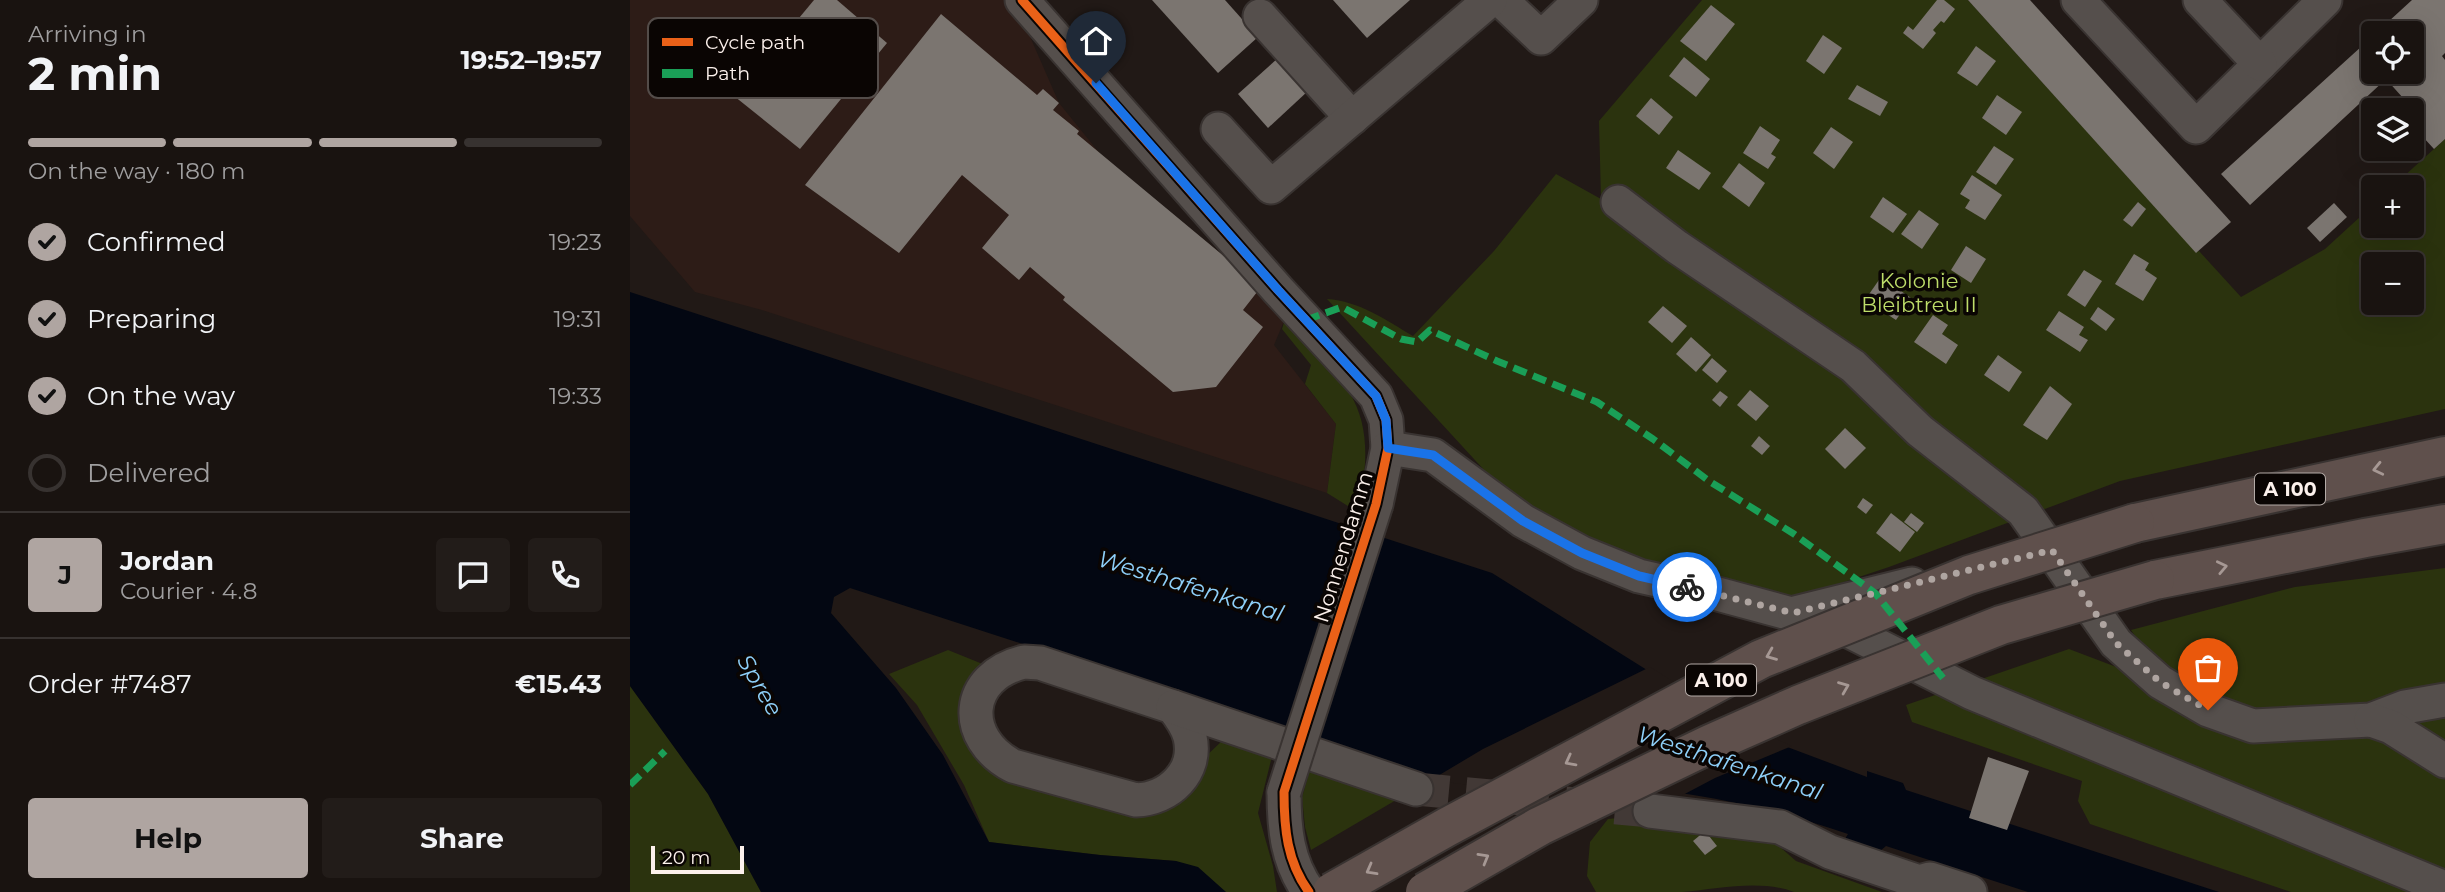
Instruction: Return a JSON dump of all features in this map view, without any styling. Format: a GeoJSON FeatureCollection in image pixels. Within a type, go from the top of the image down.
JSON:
{"type":"FeatureCollection","features":[{"type":"Feature","properties":{"kind":"highway","name":"A 100"},"geometry":{"type":"LineString","coordinates":[[1332,892],[1447,827],[1761,659],[1969,575],[2135,523],[2445,456]]}},
{"type":"Feature","properties":{"kind":"highway","name":"A 100"},"geometry":{"type":"LineString","coordinates":[[1425,892],[1540,826],[1710,744],[1798,705],[2001,625],[2155,580],[2445,524]]}},
{"type":"Feature","properties":{"kind":"street","name":"Nonnendamm"},"geometry":{"type":"LineString","coordinates":[[1022,0],[1278,290],[1376,396],[1386,420],[1388,448],[1376,504],[1284,792],[1284,830],[1299,878],[1309,892]]}},
{"type":"Feature","properties":{"kind":"street"},"geometry":{"type":"LineString","coordinates":[[1218,129],[1271,187],[1490,0]]}},
{"type":"Feature","properties":{"kind":"street"},"geometry":{"type":"LineString","coordinates":[[1500,0],[1541,38],[1581,0]]}},
{"type":"Feature","properties":{"kind":"street"},"geometry":{"type":"LineString","coordinates":[[2078,0],[2196,127],[2325,0]]}},
{"type":"Feature","properties":{"kind":"street"},"geometry":{"type":"LineString","coordinates":[[2200,0],[2260,64]]}},
{"type":"Feature","properties":{"kind":"street"},"geometry":{"type":"LineString","coordinates":[[1260,16],[1352,118]]}},
{"type":"Feature","properties":{"kind":"street"},"geometry":{"type":"LineString","coordinates":[[1618,202],[1677,247],[1853,366],[1920,431],[2023,511],[2116,643],[2160,682],[2208,710],[2253,726],[2371,720],[2404,707],[2445,700]]}},
{"type":"Feature","properties":{"kind":"street"},"geometry":{"type":"LineString","coordinates":[[1388,448],[1433,455],[1523,521],[1582,553],[1639,576],[1793,613],[1843,628],[1972,693],[2445,888]]}},
{"type":"Feature","properties":{"kind":"street"},"geometry":{"type":"LineString","coordinates":[[1793,613],[2052,550]]}},
{"type":"Feature","properties":{"kind":"street"},"geometry":{"type":"LineString","coordinates":[[1173,707],[1190,736],[1189,765],[1174,787],[1165,793],[1136,800],[1013,766],[997,758],[985,745],[978,731],[976,718],[981,693],[988,681],[999,671],[1024,662],[1040,663],[1173,707],[1416,789]]}},
{"type":"Feature","properties":{"kind":"street"},"geometry":{"type":"LineString","coordinates":[[2371,720],[2391,727],[2445,761]]}},
{"type":"Feature","properties":{"kind":"street"},"geometry":{"type":"LineString","coordinates":[[1650,811],[1780,827],[1830,852],[1919,882],[1930,879],[1970,892]]}},
{"type":"Feature","properties":{"kind":"shaded area"},"geometry":{"type":"Polygon","coordinates":[[[630,0],[1014,0],[1059,103],[1101,155],[1261,287],[1287,314],[1274,345],[1336,424],[1327,493],[762,310],[695,292],[630,216],[630,0]]]}},
{"type":"Feature","properties":{"kind":"green space","name":"Kolonie Bleibtreu II"},"geometry":{"type":"Polygon","coordinates":[[[1702,0],[1968,0],[2196,252],[2199,251],[2241,297],[2325,249],[2361,216],[2361,238],[2424,238],[2424,175],[2405,175],[2424,161],[2445,139],[2445,409],[2120,481],[1889,567],[1784,602],[1591,545],[1487,480],[1485,471],[1327,299],[1361,307],[1413,336],[1494,251],[1556,174],[1601,199],[1599,121],[1702,0]]]}},
{"type":"Feature","properties":{"kind":"green space"},"geometry":{"type":"Polygon","coordinates":[[[1285,319],[1349,392],[1356,405],[1364,435],[1365,466],[1356,511],[1327,493],[1336,424],[1305,384],[1311,365],[1282,329],[1285,319]]]}},
{"type":"Feature","properties":{"kind":"green space"},"geometry":{"type":"Polygon","coordinates":[[[2445,568],[2445,892],[2291,892],[2090,824],[2078,801],[2082,781],[1912,722],[1906,705],[2069,649],[2140,676],[2151,660],[2131,630],[2295,587],[2445,568]]]}},
{"type":"Feature","properties":{"kind":"green space"},"geometry":{"type":"Polygon","coordinates":[[[948,650],[990,667],[974,746],[1138,808],[1203,759],[1224,739],[1275,744],[1258,813],[1273,866],[1277,892],[1226,892],[1176,861],[989,842],[964,785],[917,705],[889,674],[948,650]]]}},
{"type":"Feature","properties":{"kind":"green space"},"geometry":{"type":"Polygon","coordinates":[[[630,686],[708,794],[761,892],[630,892],[630,686]]]}},
{"type":"Feature","properties":{"kind":"green space"},"geometry":{"type":"Polygon","coordinates":[[[1313,760],[1408,793],[1311,850],[1302,797],[1313,760]]]}},
{"type":"Feature","properties":{"kind":"green space"},"geometry":{"type":"Polygon","coordinates":[[[1628,817],[1771,839],[1796,861],[1882,892],[1794,892],[1753,885],[1682,892],[1596,892],[1587,876],[1590,842],[1608,819],[1628,817]]]}},
{"type":"Feature","properties":{"kind":"water"},"geometry":{"type":"Polygon","coordinates":[[[630,292],[1492,573],[1714,712],[1769,740],[1867,777],[1867,771],[1903,783],[1906,790],[2219,892],[2028,892],[1886,846],[1880,851],[1845,839],[1848,834],[1818,824],[1727,801],[1602,784],[1441,778],[1427,775],[850,588],[834,597],[831,613],[896,688],[943,755],[989,842],[1176,861],[1198,867],[1226,892],[761,892],[708,794],[630,686],[630,292]]]}},
{"type":"Feature","properties":{"kind":"pier"},"geometry":{"type":"Polygon","coordinates":[[[1650,667],[1736,721],[1792,746],[1715,778],[1679,797],[1603,787],[1461,784],[1431,780],[1483,749],[1650,667]]]}},
{"type":"Feature","properties":{"kind":"building"},"geometry":{"type":"Polygon","coordinates":[[[814,0],[837,0],[858,18],[799,18],[814,0]]]}},
{"type":"Feature","properties":{"kind":"building"},"geometry":{"type":"Polygon","coordinates":[[[1152,0],[1225,0],[1258,37],[1218,73],[1152,0]]]}},
{"type":"Feature","properties":{"kind":"building"},"geometry":{"type":"Polygon","coordinates":[[[1333,0],[1410,0],[1367,38],[1333,0]]]}},
{"type":"Feature","properties":{"kind":"building"},"geometry":{"type":"Polygon","coordinates":[[[1937,0],[1944,0],[1955,9],[1944,23],[1941,21],[1933,30],[1936,33],[1923,49],[1903,33],[1908,26],[1913,30],[1937,0]]]}},
{"type":"Feature","properties":{"kind":"building"},"geometry":{"type":"Polygon","coordinates":[[[1968,0],[2030,0],[2231,222],[2196,253],[1968,0]]]}},
{"type":"Feature","properties":{"kind":"building"},"geometry":{"type":"Polygon","coordinates":[[[2412,0],[2445,0],[2445,53],[2442,56],[2445,60],[2445,139],[2434,149],[2424,138],[2424,98],[2403,98],[2390,84],[2424,84],[2424,21],[2389,21],[2412,0]]]}},
{"type":"Feature","properties":{"kind":"building"},"geometry":{"type":"Polygon","coordinates":[[[1711,5],[1735,24],[1706,61],[1680,41],[1711,5]]]}},
{"type":"Feature","properties":{"kind":"building"},"geometry":{"type":"Polygon","coordinates":[[[941,14],[1037,95],[1043,89],[1059,103],[1053,110],[1079,131],[1077,134],[1261,287],[1243,310],[1263,327],[1216,387],[1173,392],[1063,300],[1065,297],[1030,267],[1019,280],[982,248],[1009,215],[962,175],[899,253],[805,185],[874,98],[878,98],[878,93],[941,14]]]}},
{"type":"Feature","properties":{"kind":"building"},"geometry":{"type":"Polygon","coordinates":[[[878,35],[887,43],[878,54],[878,35]]]}},
{"type":"Feature","properties":{"kind":"building"},"geometry":{"type":"Polygon","coordinates":[[[1823,35],[1842,48],[1824,74],[1806,61],[1823,35]]]}},
{"type":"Feature","properties":{"kind":"building"},"geometry":{"type":"Polygon","coordinates":[[[1976,46],[1996,61],[1977,86],[1957,73],[1976,46]]]}},
{"type":"Feature","properties":{"kind":"building"},"geometry":{"type":"Polygon","coordinates":[[[2361,47],[2361,84],[2381,84],[2365,98],[2361,98],[2361,102],[2250,205],[2221,174],[2361,47]]]}},
{"type":"Feature","properties":{"kind":"building"},"geometry":{"type":"Polygon","coordinates":[[[1684,57],[1710,79],[1696,97],[1669,76],[1684,57]]]}},
{"type":"Feature","properties":{"kind":"building"},"geometry":{"type":"Polygon","coordinates":[[[1278,58],[1308,91],[1268,128],[1238,94],[1278,58]]]}},
{"type":"Feature","properties":{"kind":"building"},"geometry":{"type":"Polygon","coordinates":[[[1857,85],[1888,102],[1880,116],[1848,99],[1857,85]]]}},
{"type":"Feature","properties":{"kind":"building"},"geometry":{"type":"Polygon","coordinates":[[[1997,95],[2022,112],[2006,135],[1982,118],[1997,95]]]}},
{"type":"Feature","properties":{"kind":"building"},"geometry":{"type":"Polygon","coordinates":[[[736,98],[842,98],[800,149],[736,98]]]}},
{"type":"Feature","properties":{"kind":"building"},"geometry":{"type":"Polygon","coordinates":[[[1651,98],[1673,117],[1659,135],[1636,116],[1651,98]]]}},
{"type":"Feature","properties":{"kind":"building"},"geometry":{"type":"Polygon","coordinates":[[[1760,126],[1780,140],[1771,154],[1776,157],[1768,169],[1743,153],[1760,126]]]}},
{"type":"Feature","properties":{"kind":"building"},"geometry":{"type":"Polygon","coordinates":[[[1831,127],[1853,142],[1834,169],[1813,153],[1831,127]]]}},
{"type":"Feature","properties":{"kind":"building"},"geometry":{"type":"Polygon","coordinates":[[[1994,146],[2014,159],[1996,185],[1976,172],[1994,146]]]}},
{"type":"Feature","properties":{"kind":"building"},"geometry":{"type":"Polygon","coordinates":[[[1678,150],[1711,173],[1699,190],[1666,168],[1678,150]]]}},
{"type":"Feature","properties":{"kind":"building"},"geometry":{"type":"Polygon","coordinates":[[[1739,163],[1765,183],[1749,207],[1722,187],[1739,163]]]}},
{"type":"Feature","properties":{"kind":"building"},"geometry":{"type":"Polygon","coordinates":[[[1972,175],[2002,195],[1985,220],[1965,208],[1970,200],[1960,194],[1972,175]]]}},
{"type":"Feature","properties":{"kind":"building"},"geometry":{"type":"Polygon","coordinates":[[[1883,197],[1907,214],[1893,233],[1870,217],[1883,197]]]}},
{"type":"Feature","properties":{"kind":"building"},"geometry":{"type":"Polygon","coordinates":[[[2138,202],[2146,209],[2132,227],[2123,220],[2138,202]]]}},
{"type":"Feature","properties":{"kind":"building"},"geometry":{"type":"Polygon","coordinates":[[[2334,203],[2347,217],[2320,242],[2307,228],[2334,203]]]}},
{"type":"Feature","properties":{"kind":"building"},"geometry":{"type":"Polygon","coordinates":[[[1919,210],[1939,224],[1922,249],[1901,234],[1919,210]]]}},
{"type":"Feature","properties":{"kind":"building"},"geometry":{"type":"Polygon","coordinates":[[[1966,246],[1986,259],[1971,283],[1951,270],[1966,246]]]}},
{"type":"Feature","properties":{"kind":"building"},"geometry":{"type":"Polygon","coordinates":[[[2134,254],[2149,263],[2145,270],[2157,278],[2143,301],[2115,284],[2134,254]]]}},
{"type":"Feature","properties":{"kind":"building"},"geometry":{"type":"Polygon","coordinates":[[[2084,270],[2102,281],[2085,307],[2067,295],[2084,270]]]}},
{"type":"Feature","properties":{"kind":"building"},"geometry":{"type":"Polygon","coordinates":[[[1881,277],[1911,298],[1896,320],[1865,300],[1881,277]]]}},
{"type":"Feature","properties":{"kind":"building"},"geometry":{"type":"Polygon","coordinates":[[[1663,306],[1687,326],[1672,343],[1648,322],[1663,306]]]}},
{"type":"Feature","properties":{"kind":"building"},"geometry":{"type":"Polygon","coordinates":[[[2098,307],[2115,319],[2106,331],[2090,319],[2098,307]]]}},
{"type":"Feature","properties":{"kind":"building"},"geometry":{"type":"Polygon","coordinates":[[[2059,311],[2084,327],[2079,335],[2088,340],[2080,352],[2046,330],[2059,311]]]}},
{"type":"Feature","properties":{"kind":"building"},"geometry":{"type":"Polygon","coordinates":[[[1933,315],[1948,325],[1942,334],[1958,345],[1946,364],[1914,342],[1933,315]]]}},
{"type":"Feature","properties":{"kind":"building"},"geometry":{"type":"Polygon","coordinates":[[[1691,337],[1711,355],[1696,372],[1676,354],[1691,337]]]}},
{"type":"Feature","properties":{"kind":"building"},"geometry":{"type":"Polygon","coordinates":[[[1998,355],[2022,372],[2009,392],[1984,375],[1998,355]]]}},
{"type":"Feature","properties":{"kind":"building"},"geometry":{"type":"Polygon","coordinates":[[[1712,358],[1727,371],[1717,383],[1702,370],[1712,358]]]}},
{"type":"Feature","properties":{"kind":"building"},"geometry":{"type":"Polygon","coordinates":[[[2050,386],[2072,404],[2047,440],[2023,425],[2050,386]]]}},
{"type":"Feature","properties":{"kind":"building"},"geometry":{"type":"Polygon","coordinates":[[[1750,390],[1769,406],[1756,421],[1737,405],[1750,390]]]}},
{"type":"Feature","properties":{"kind":"building"},"geometry":{"type":"Polygon","coordinates":[[[1720,391],[1728,397],[1720,407],[1712,400],[1720,391]]]}},
{"type":"Feature","properties":{"kind":"building"},"geometry":{"type":"Polygon","coordinates":[[[1845,428],[1866,448],[1845,469],[1825,449],[1845,428]]]}},
{"type":"Feature","properties":{"kind":"building"},"geometry":{"type":"Polygon","coordinates":[[[1759,436],[1770,446],[1762,455],[1751,446],[1759,436]]]}},
{"type":"Feature","properties":{"kind":"building"},"geometry":{"type":"Polygon","coordinates":[[[1863,498],[1873,505],[1866,514],[1857,507],[1863,498]]]}},
{"type":"Feature","properties":{"kind":"building"},"geometry":{"type":"Polygon","coordinates":[[[1891,513],[1915,532],[1900,552],[1876,533],[1891,513]]]}},
{"type":"Feature","properties":{"kind":"building"},"geometry":{"type":"Polygon","coordinates":[[[1911,513],[1924,523],[1917,532],[1904,522],[1911,513]]]}},
{"type":"Feature","properties":{"kind":"building"},"geometry":{"type":"Polygon","coordinates":[[[1988,757],[2029,771],[2007,830],[1969,818],[1988,757]]]}},
{"type":"Feature","properties":{"kind":"building"},"geometry":{"type":"Polygon","coordinates":[[[1705,831],[1717,846],[1705,855],[1693,841],[1705,831]]]}},
{"type":"Feature","properties":{"kind":"tunnel"},"geometry":{"type":"LineString","coordinates":[[1416,789],[1650,811]]}},
{"type":"Feature","properties":{"kind":"marked path"},"geometry":{"type":"LineString","coordinates":[[1306,320],[1342,307],[1401,339],[1417,342],[1430,330],[1597,402],[1709,481],[1794,534],[1875,593],[1943,678]]}},
{"type":"Feature","properties":{"kind":"marked path"},"geometry":{"type":"LineString","coordinates":[[630,785],[665,751]]}},
{"type":"Feature","properties":{"kind":"cycle path"},"geometry":{"type":"LineString","coordinates":[[1022,0],[1278,290],[1376,396],[1386,420],[1388,448],[1376,504],[1284,792],[1291,857],[1309,892]]}},
{"type":"Feature","properties":{"kind":"way so far"},"geometry":{"type":"LineString","coordinates":[[1687,587],[1793,613],[2052,550],[2116,643],[2160,682],[2208,710]]}},
{"type":"Feature","properties":{"kind":"route"},"geometry":{"type":"LineString","coordinates":[[1096,83],[1278,290],[1376,396],[1386,420],[1388,448],[1433,455],[1523,521],[1582,553],[1639,576],[1687,587]]}},
{"type":"Feature","properties":{"kind":"water label","name":"Westhafenkanal"},"geometry":{"type":"Point","coordinates":[1191,586]}},
{"type":"Feature","properties":{"kind":"water label","name":"Spree"},"geometry":{"type":"Point","coordinates":[760,685]}},
{"type":"Feature","properties":{"kind":"water label","name":"Westhafenkanal"},"geometry":{"type":"Point","coordinates":[1730,763]}}]}
